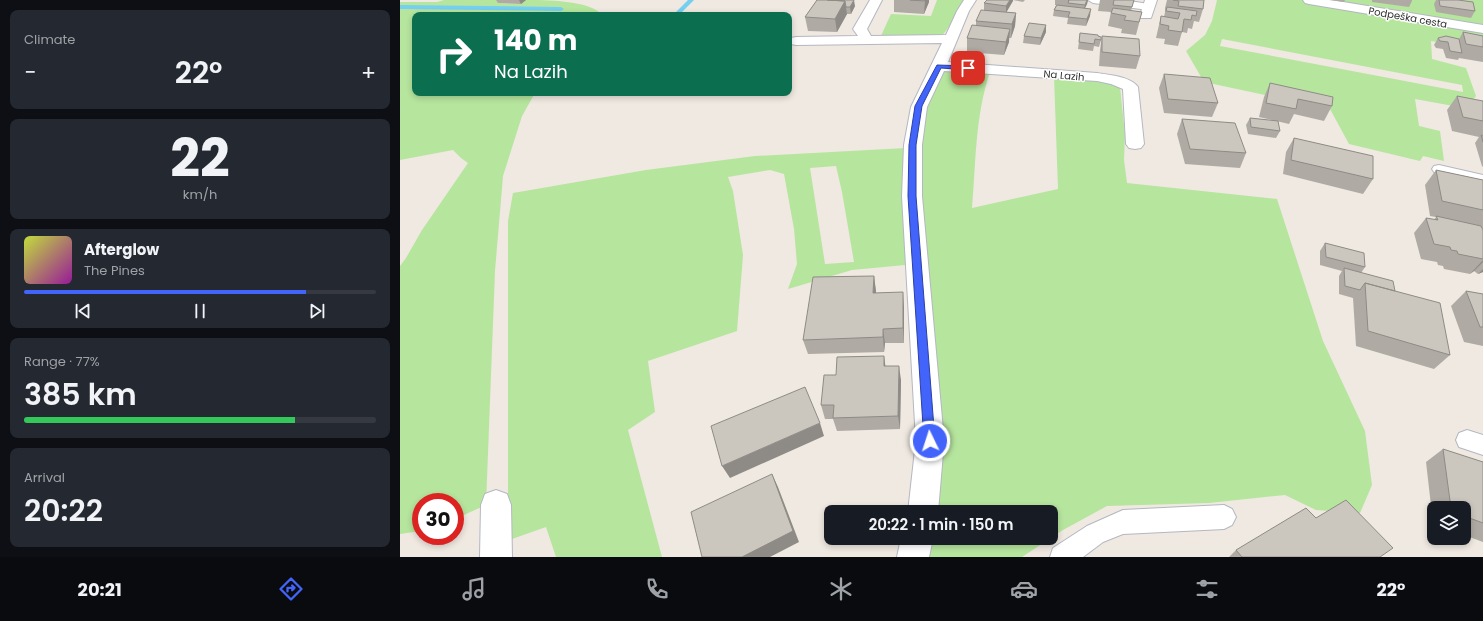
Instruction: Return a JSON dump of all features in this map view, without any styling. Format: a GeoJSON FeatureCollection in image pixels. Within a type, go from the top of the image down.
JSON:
{"type":"FeatureCollection","features":[{"type":"Feature","properties":{"kind":"street"},"geometry":{"type":"LineString","coordinates":[[845,40],[866,0]]}},
{"type":"Feature","properties":{"kind":"street"},"geometry":{"type":"LineString","coordinates":[[867,40],[860,29],[876,0]]}},
{"type":"Feature","properties":{"kind":"street"},"geometry":{"type":"LineString","coordinates":[[924,505],[930,441],[912,196],[913,145],[919,106],[970,0]]}},
{"type":"Feature","properties":{"kind":"street","name":"Podpeška cesta"},"geometry":{"type":"LineString","coordinates":[[1309,0],[1483,29]]}},
{"type":"Feature","properties":{"kind":"street"},"geometry":{"type":"LineString","coordinates":[[796,41],[950,39]]}},
{"type":"Feature","properties":{"kind":"street","name":"Na Lazih"},"geometry":{"type":"LineString","coordinates":[[939,66],[1054,73],[1115,80],[1130,87],[1135,144]]}},
{"type":"Feature","properties":{"kind":"street"},"geometry":{"type":"LineString","coordinates":[[496,505],[496,557]]}},
{"type":"Feature","properties":{"kind":"street"},"geometry":{"type":"LineString","coordinates":[[913,557],[916,545]]}},
{"type":"Feature","properties":{"kind":"lane"},"geometry":{"type":"LineString","coordinates":[[1094,0],[1148,7]]}},
{"type":"Feature","properties":{"kind":"lane"},"geometry":{"type":"LineString","coordinates":[[1439,169],[1483,179]]}},
{"type":"Feature","properties":{"kind":"lane"},"geometry":{"type":"LineString","coordinates":[[1062,557],[1095,534],[1123,522],[1224,517]]}},
{"type":"Feature","properties":{"kind":"green space"},"geometry":{"type":"Polygon","coordinates":[[[503,0],[498,3],[520,4],[525,0],[544,0],[588,6],[598,12],[412,12],[412,96],[533,96],[522,116],[503,176],[495,271],[486,505],[464,515],[464,493],[412,493],[412,532],[400,534],[400,266],[422,230],[468,163],[453,150],[400,160],[400,2],[503,0]]]}},
{"type":"Feature","properties":{"kind":"green space"},"geometry":{"type":"Polygon","coordinates":[[[937,0],[964,0],[947,30],[939,38],[880,38],[891,14],[931,16],[937,0]]]}},
{"type":"Feature","properties":{"kind":"green space"},"geometry":{"type":"Polygon","coordinates":[[[1217,0],[1483,0],[1483,49],[1431,41],[1432,59],[1466,68],[1476,96],[1468,106],[1459,107],[1415,99],[1419,126],[1440,131],[1444,161],[1423,156],[1420,161],[1349,144],[1330,109],[1204,82],[1186,51],[1205,35],[1212,21],[1217,0]],[[1222,39],[1220,46],[1463,92],[1462,85],[1222,39]]]}},
{"type":"Feature","properties":{"kind":"green space"},"geometry":{"type":"Polygon","coordinates":[[[949,70],[990,72],[981,105],[975,157],[972,208],[1058,189],[1054,76],[1110,81],[1120,87],[1125,135],[1124,160],[1127,183],[1277,199],[1323,341],[1365,431],[1372,485],[1360,513],[1316,510],[1285,495],[1209,503],[1107,506],[1058,533],[1058,505],[938,505],[920,206],[920,142],[925,104],[939,74],[949,70]]]}},
{"type":"Feature","properties":{"kind":"green space"},"geometry":{"type":"Polygon","coordinates":[[[906,148],[905,265],[852,270],[788,289],[797,264],[794,229],[784,174],[770,170],[728,177],[733,191],[743,255],[737,331],[648,361],[655,412],[628,430],[662,557],[556,557],[546,527],[512,539],[508,495],[508,221],[513,193],[646,170],[755,156],[906,148]],[[836,166],[810,168],[825,264],[854,262],[836,166]]]}},
{"type":"Feature","properties":{"kind":"green space"},"geometry":{"type":"Polygon","coordinates":[[[931,545],[1040,545],[1022,557],[928,557],[931,545]]]}},
{"type":"Feature","properties":{"kind":"building"},"geometry":{"type":"Polygon","coordinates":[[[817,0],[845,1],[835,19],[805,17],[817,0]]]}},
{"type":"Feature","properties":{"kind":"building"},"geometry":{"type":"Polygon","coordinates":[[[827,0],[854,0],[850,7],[846,7],[845,1],[827,0]]]}},
{"type":"Feature","properties":{"kind":"building"},"geometry":{"type":"Polygon","coordinates":[[[987,0],[1010,0],[1006,6],[984,3],[987,0]]]}},
{"type":"Feature","properties":{"kind":"building"},"geometry":{"type":"Polygon","coordinates":[[[1069,0],[1087,0],[1085,5],[1068,3],[1069,0]]]}},
{"type":"Feature","properties":{"kind":"building"},"geometry":{"type":"Polygon","coordinates":[[[1114,0],[1134,0],[1132,7],[1113,5],[1114,0]]]}},
{"type":"Feature","properties":{"kind":"building"},"geometry":{"type":"Polygon","coordinates":[[[1173,0],[1204,0],[1203,9],[1178,6],[1179,1],[1173,0]]]}},
{"type":"Feature","properties":{"kind":"building"},"geometry":{"type":"Polygon","coordinates":[[[1439,0],[1473,2],[1475,11],[1440,6],[1439,0]]]}},
{"type":"Feature","properties":{"kind":"building"},"geometry":{"type":"Polygon","coordinates":[[[1057,5],[1091,9],[1087,19],[1068,17],[1070,12],[1054,10],[1057,5]]]}},
{"type":"Feature","properties":{"kind":"building"},"geometry":{"type":"Polygon","coordinates":[[[1167,7],[1197,11],[1196,16],[1192,15],[1191,20],[1184,19],[1182,32],[1168,30],[1169,26],[1160,24],[1161,16],[1178,19],[1180,13],[1166,11],[1167,7]]]}},
{"type":"Feature","properties":{"kind":"building"},"geometry":{"type":"Polygon","coordinates":[[[1113,8],[1142,12],[1139,22],[1124,20],[1126,16],[1111,13],[1113,8]]]}},
{"type":"Feature","properties":{"kind":"building"},"geometry":{"type":"Polygon","coordinates":[[[981,10],[1016,13],[1012,24],[976,21],[981,10]]]}},
{"type":"Feature","properties":{"kind":"building"},"geometry":{"type":"Polygon","coordinates":[[[1029,23],[1046,25],[1041,38],[1024,36],[1029,23]]]}},
{"type":"Feature","properties":{"kind":"building"},"geometry":{"type":"Polygon","coordinates":[[[972,25],[1010,29],[1006,42],[967,38],[972,25]]]}},
{"type":"Feature","properties":{"kind":"building"},"geometry":{"type":"Polygon","coordinates":[[[1463,32],[1483,36],[1483,47],[1466,44],[1463,32]]]}},
{"type":"Feature","properties":{"kind":"building"},"geometry":{"type":"Polygon","coordinates":[[[1080,33],[1098,35],[1101,37],[1101,40],[1095,39],[1094,44],[1079,42],[1080,33]]]}},
{"type":"Feature","properties":{"kind":"building"},"geometry":{"type":"Polygon","coordinates":[[[1102,36],[1139,39],[1140,56],[1102,52],[1102,36]]]}},
{"type":"Feature","properties":{"kind":"building"},"geometry":{"type":"Polygon","coordinates":[[[1446,36],[1459,39],[1462,53],[1450,51],[1448,42],[1440,41],[1438,38],[1446,36]]]}},
{"type":"Feature","properties":{"kind":"building"},"geometry":{"type":"Polygon","coordinates":[[[1164,74],[1210,78],[1218,103],[1168,99],[1164,74]]]}},
{"type":"Feature","properties":{"kind":"building"},"geometry":{"type":"Polygon","coordinates":[[[1270,83],[1333,97],[1332,106],[1298,99],[1296,109],[1266,103],[1270,83]]]}},
{"type":"Feature","properties":{"kind":"building"},"geometry":{"type":"Polygon","coordinates":[[[1457,96],[1483,101],[1483,121],[1463,117],[1457,96]]]}},
{"type":"Feature","properties":{"kind":"building"},"geometry":{"type":"Polygon","coordinates":[[[1250,118],[1278,121],[1280,131],[1251,127],[1250,118]]]}},
{"type":"Feature","properties":{"kind":"building"},"geometry":{"type":"Polygon","coordinates":[[[1182,119],[1235,123],[1246,153],[1190,149],[1182,119]]]}},
{"type":"Feature","properties":{"kind":"building"},"geometry":{"type":"Polygon","coordinates":[[[1294,138],[1373,156],[1373,179],[1291,160],[1294,138]]]}},
{"type":"Feature","properties":{"kind":"building"},"geometry":{"type":"Polygon","coordinates":[[[1436,170],[1483,180],[1483,210],[1442,201],[1436,170]]]}},
{"type":"Feature","properties":{"kind":"building"},"geometry":{"type":"Polygon","coordinates":[[[1436,216],[1481,226],[1483,230],[1483,259],[1458,254],[1457,251],[1451,250],[1450,247],[1434,244],[1426,218],[1438,220],[1436,216]]]}},
{"type":"Feature","properties":{"kind":"building"},"geometry":{"type":"Polygon","coordinates":[[[1325,243],[1364,253],[1365,267],[1326,257],[1325,243]]]}},
{"type":"Feature","properties":{"kind":"building"},"geometry":{"type":"Polygon","coordinates":[[[1344,268],[1393,281],[1395,291],[1365,283],[1360,290],[1345,286],[1344,268]]]}},
{"type":"Feature","properties":{"kind":"building"},"geometry":{"type":"Polygon","coordinates":[[[874,276],[873,293],[903,292],[903,328],[883,329],[883,337],[803,340],[813,277],[874,276]]]}},
{"type":"Feature","properties":{"kind":"building"},"geometry":{"type":"Polygon","coordinates":[[[1365,283],[1440,303],[1450,355],[1368,331],[1365,283]]]}},
{"type":"Feature","properties":{"kind":"building"},"geometry":{"type":"Polygon","coordinates":[[[1466,291],[1483,294],[1483,327],[1480,327],[1466,291]]]}},
{"type":"Feature","properties":{"kind":"building"},"geometry":{"type":"Polygon","coordinates":[[[884,356],[884,366],[899,366],[898,416],[833,418],[834,405],[821,405],[824,375],[836,375],[837,357],[884,356]]]}},
{"type":"Feature","properties":{"kind":"building"},"geometry":{"type":"Polygon","coordinates":[[[805,387],[820,423],[722,466],[711,426],[805,387]]]}},
{"type":"Feature","properties":{"kind":"building"},"geometry":{"type":"Polygon","coordinates":[[[1443,449],[1483,462],[1483,523],[1471,519],[1471,501],[1450,501],[1443,449]]]}},
{"type":"Feature","properties":{"kind":"building"},"geometry":{"type":"Polygon","coordinates":[[[772,474],[793,531],[742,557],[702,557],[691,512],[772,474]]]}},
{"type":"Feature","properties":{"kind":"building"},"geometry":{"type":"Polygon","coordinates":[[[1346,500],[1393,548],[1380,557],[1242,557],[1236,550],[1306,508],[1316,518],[1346,500]]]}},
{"type":"Feature","properties":{"kind":"waterway"},"geometry":{"type":"LineString","coordinates":[[679,12],[691,0]]}},
{"type":"Feature","properties":{"kind":"waterway"},"geometry":{"type":"LineString","coordinates":[[400,7],[561,9]]}},
{"type":"Feature","properties":{"kind":"route"},"geometry":{"type":"LineString","coordinates":[[930,441],[915,256],[912,196],[913,145],[919,106],[939,66],[968,68]]}}]}
